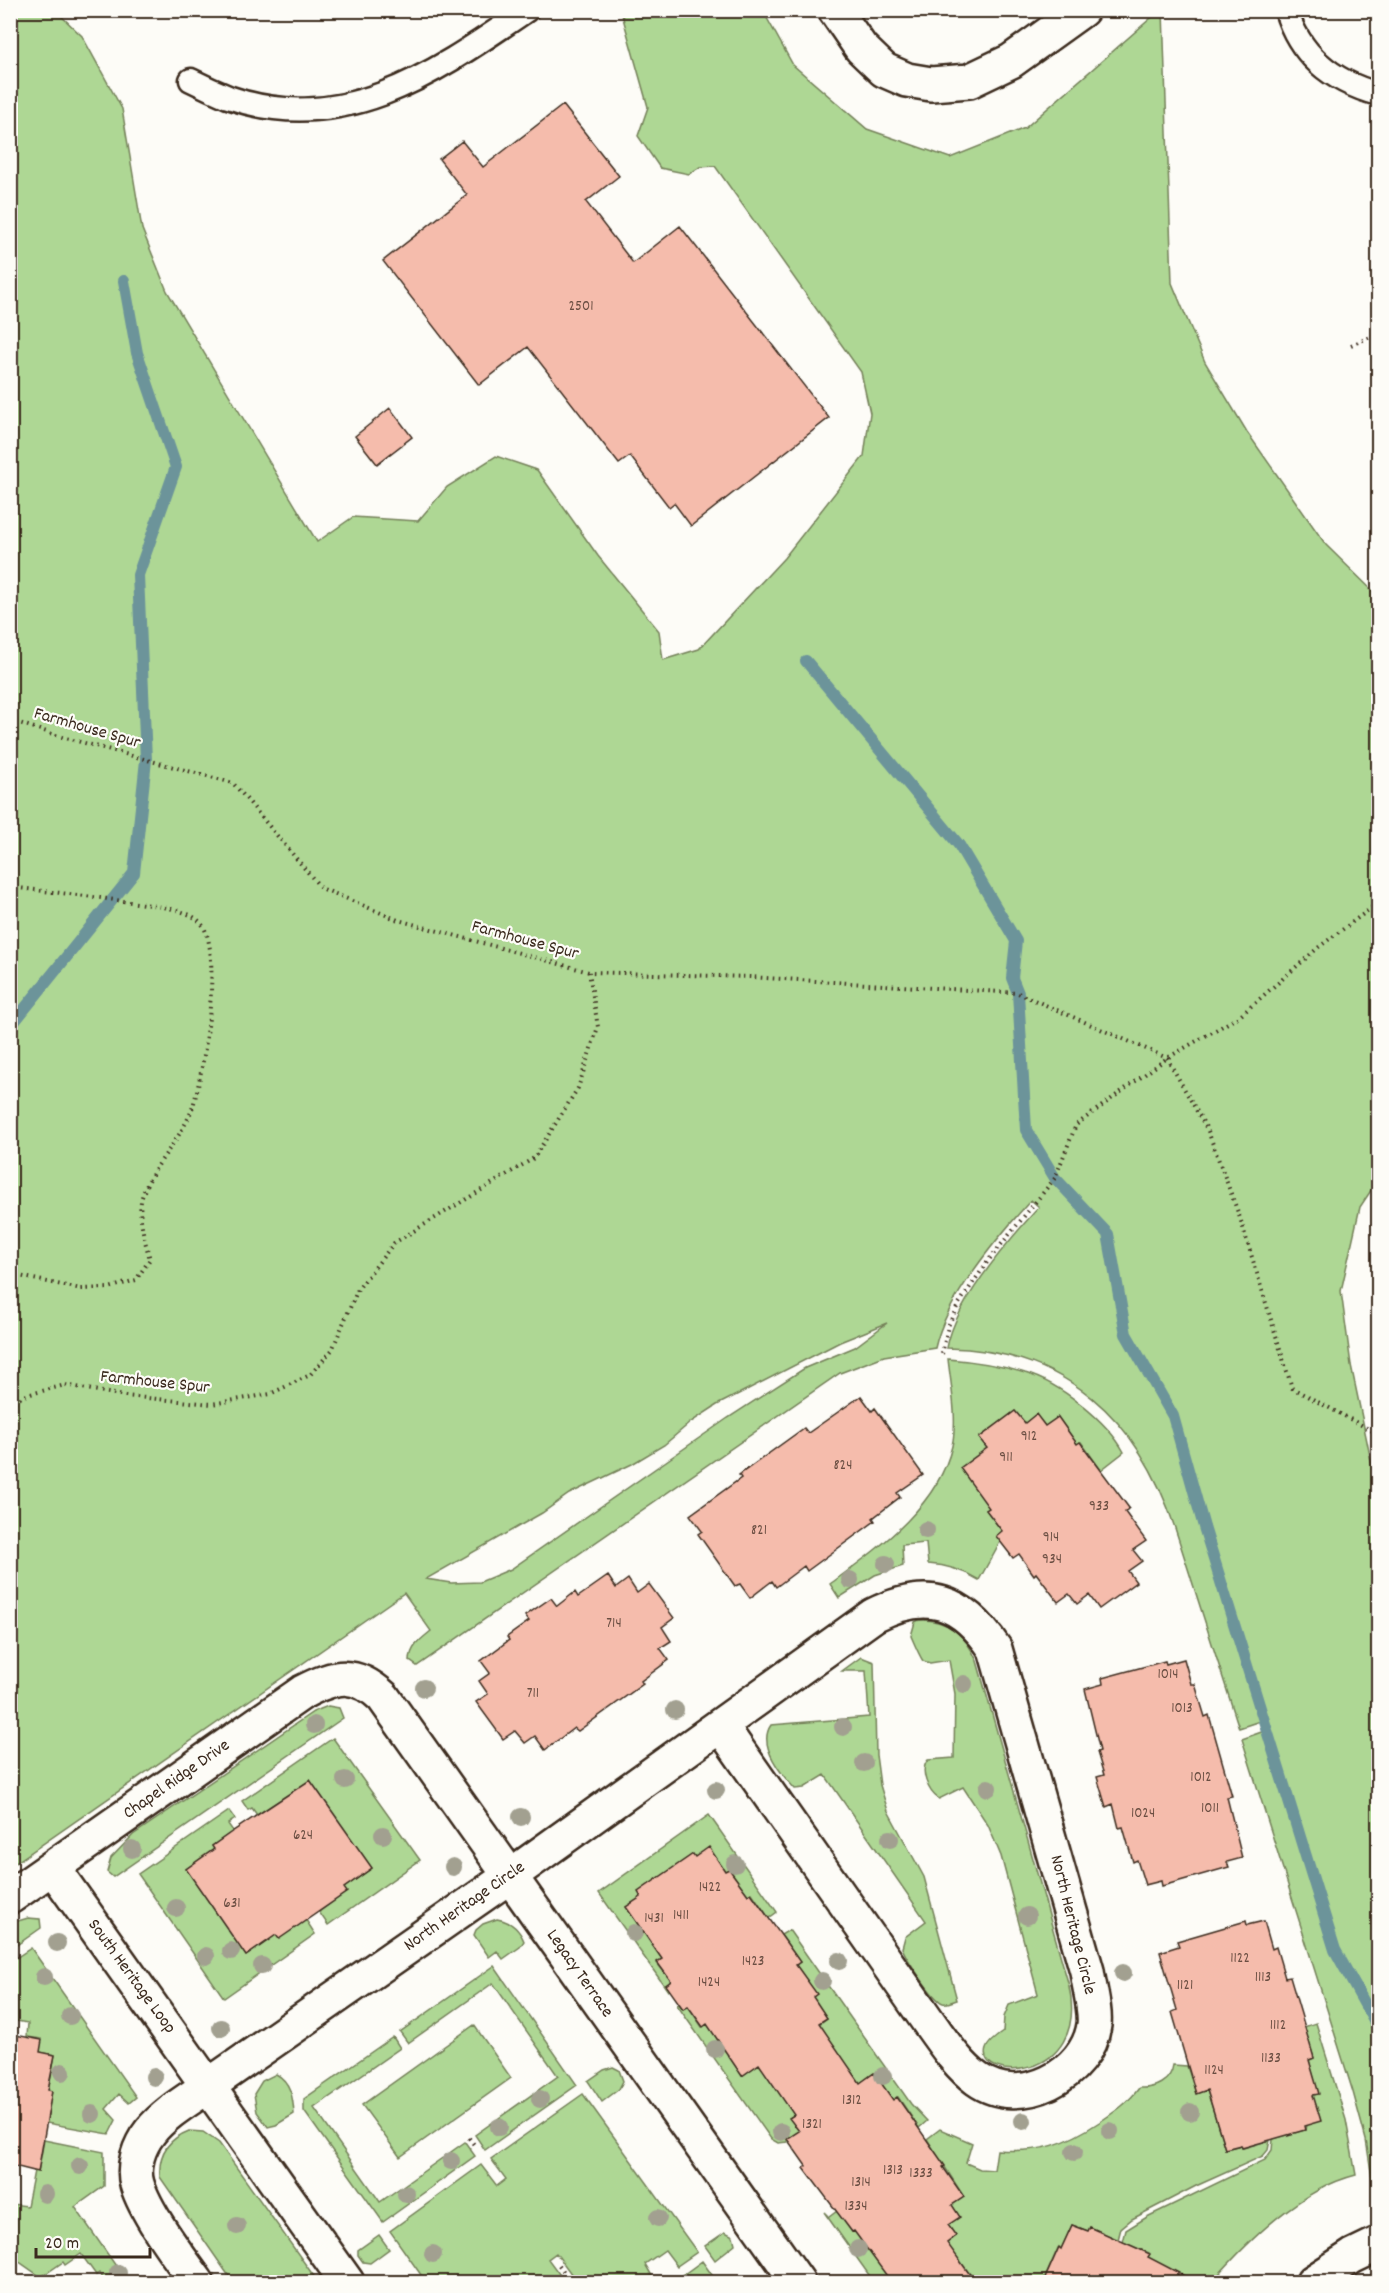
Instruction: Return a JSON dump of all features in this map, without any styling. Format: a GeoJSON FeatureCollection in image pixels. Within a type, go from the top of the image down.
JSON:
{"type":"FeatureCollection","features":[{"type":"Feature","properties":{"kind":"street"},"geometry":{"type":"LineString","coordinates":[[835,10],[861,48],[884,70],[907,80],[931,84],[969,81],[1011,61],[1082,10]]}},
{"type":"Feature","properties":{"kind":"street","name":"North Heritage Circle"},"geometry":{"type":"LineString","coordinates":[[208,2086],[510,1876],[874,1615],[894,1605],[912,1601],[935,1601],[960,1610],[981,1628],[995,1649],[1087,1971],[1095,2024],[1088,2046],[1077,2062],[1057,2079],[1034,2089],[1007,2092],[978,2080],[950,2051],[932,2027],[721,1726]]}},
{"type":"Feature","properties":{"kind":"street","name":"Chapel Ridge Drive"},"geometry":{"type":"LineString","coordinates":[[10,1897],[303,1692],[327,1680],[350,1678]]}},
{"type":"Feature","properties":{"kind":"street","name":"Legacy Terrace"},"geometry":{"type":"LineString","coordinates":[[350,1678],[369,1684],[383,1697],[798,2283]]}},
{"type":"Feature","properties":{"kind":"street","name":"South Heritage Loop"},"geometry":{"type":"LineString","coordinates":[[52,1868],[347,2283]]}},
{"type":"Feature","properties":{"kind":"street"},"geometry":{"type":"LineString","coordinates":[[197,2283],[152,2215],[137,2183],[137,2154],[150,2132],[172,2112],[208,2086]]}},
{"type":"Feature","properties":{"kind":"street"},"geometry":{"type":"LineString","coordinates":[[1312,2283],[1353,2256],[1378,2244]]}},
{"type":"Feature","properties":{"kind":"lane"},"geometry":{"type":"LineString","coordinates":[[191,80],[230,97],[269,106],[303,110],[350,105],[390,92],[429,75],[527,10]]}},
{"type":"Feature","properties":{"kind":"lane"},"geometry":{"type":"LineString","coordinates":[[1286,10],[1305,49],[1328,73],[1356,88],[1378,94]]}},
{"type":"Feature","properties":{"kind":"path"},"geometry":{"type":"LineString","coordinates":[[1351,345],[1378,334]]}},
{"type":"Feature","properties":{"kind":"path","name":"Farmhouse Spur"},"geometry":{"type":"LineString","coordinates":[[10,720],[62,737],[233,783],[321,888],[398,920],[589,972],[598,1027],[578,1088],[534,1158],[394,1243],[358,1289],[332,1350],[310,1375],[270,1394],[212,1404],[125,1396],[65,1385],[22,1396],[10,1405]]}},
{"type":"Feature","properties":{"kind":"path"},"geometry":{"type":"LineString","coordinates":[[10,887],[171,909],[199,920],[208,937],[212,990],[205,1055],[193,1106],[178,1138],[152,1176],[141,1199],[143,1237],[150,1259],[136,1280],[109,1288],[81,1289],[10,1274]]}},
{"type":"Feature","properties":{"kind":"path"},"geometry":{"type":"LineString","coordinates":[[942,1354],[948,1326],[958,1305],[988,1261],[1055,1178],[1076,1125],[1167,1058],[1240,1016],[1319,947],[1378,903]]}},
{"type":"Feature","properties":{"kind":"path"},"geometry":{"type":"LineString","coordinates":[[589,972],[749,977],[1018,993],[1167,1058],[1208,1131],[1240,1218],[1292,1388],[1378,1434]]}},
{"type":"Feature","properties":{"kind":"path"},"geometry":{"type":"LineString","coordinates":[[469,2138],[475,2146]]}},
{"type":"Feature","properties":{"kind":"path"},"geometry":{"type":"LineString","coordinates":[[559,2265],[564,2272]]}},
{"type":"Feature","properties":{"kind":"green space"},"geometry":{"type":"Polygon","coordinates":[[[11,10],[56,11],[82,36],[122,109],[142,229],[167,291],[317,542],[353,517],[418,521],[447,487],[496,456],[537,470],[598,556],[659,631],[663,660],[699,649],[784,558],[864,456],[870,413],[861,372],[715,166],[700,167],[689,174],[660,168],[638,136],[648,107],[621,11],[763,11],[793,65],[867,129],[950,158],[1025,128],[1159,11],[1163,11],[1172,283],[1205,362],[1247,432],[1326,545],[1378,596],[1378,1180],[1360,1207],[1341,1291],[1351,1365],[1378,1494],[1378,2189],[1373,2184],[1366,2140],[1353,2092],[1242,1739],[1267,1730],[1263,1720],[1239,1728],[1175,1528],[1160,1489],[1141,1454],[1118,1424],[1092,1398],[1062,1377],[1028,1362],[989,1352],[947,1348],[960,1312],[984,1273],[1039,1207],[1031,1200],[1003,1232],[961,1289],[941,1329],[935,1348],[884,1356],[840,1373],[417,1666],[410,1661],[410,1656],[417,1644],[431,1631],[404,1593],[11,1866],[11,10]],[[887,1323],[840,1342],[717,1405],[691,1422],[664,1445],[632,1464],[569,1494],[542,1513],[426,1579],[451,1583],[480,1582],[511,1569],[728,1418],[805,1368],[855,1347],[887,1323]]]}},
{"type":"Feature","properties":{"kind":"green space"},"geometry":{"type":"Polygon","coordinates":[[[948,1359],[1006,1368],[1039,1378],[1053,1385],[1094,1416],[1124,1452],[1101,1470],[1081,1442],[1077,1444],[1058,1417],[1045,1426],[1036,1415],[1025,1423],[1015,1411],[979,1438],[987,1448],[989,1508],[986,1510],[1002,1531],[1000,1542],[979,1580],[967,1573],[928,1564],[926,1543],[902,1545],[903,1566],[875,1575],[839,1598],[830,1584],[903,1525],[934,1488],[945,1468],[954,1436],[948,1359]]]}},
{"type":"Feature","properties":{"kind":"green space"},"geometry":{"type":"Polygon","coordinates":[[[919,1620],[947,1625],[967,1643],[977,1661],[1069,1986],[1071,2018],[1063,2042],[1049,2058],[1031,2067],[1013,2070],[997,2067],[987,2060],[987,2046],[1003,2032],[1004,2017],[1009,2005],[1038,1994],[1001,1856],[988,1825],[963,1787],[939,1799],[931,1791],[926,1781],[924,1769],[928,1760],[954,1758],[955,1694],[949,1660],[930,1663],[923,1661],[918,1652],[911,1636],[915,1622],[919,1620]]]}},
{"type":"Feature","properties":{"kind":"green space"},"geometry":{"type":"Polygon","coordinates":[[[861,1657],[874,1662],[876,1755],[880,1785],[888,1811],[924,1877],[957,2000],[949,2003],[943,2003],[933,1995],[902,1948],[905,1937],[926,1921],[825,1775],[804,1788],[795,1789],[778,1768],[769,1750],[767,1733],[771,1725],[869,1717],[866,1671],[842,1671],[861,1657]]]}},
{"type":"Feature","properties":{"kind":"green space"},"geometry":{"type":"Polygon","coordinates":[[[328,1706],[339,1708],[343,1718],[113,1877],[107,1872],[111,1858],[133,1835],[313,1712],[328,1706]]]}},
{"type":"Feature","properties":{"kind":"green space"},"geometry":{"type":"Polygon","coordinates":[[[333,1738],[420,1860],[328,1925],[319,1912],[346,1892],[344,1888],[372,1868],[310,1780],[257,1815],[252,1808],[248,1810],[242,1801],[333,1738]]]}},
{"type":"Feature","properties":{"kind":"green space"},"geometry":{"type":"Polygon","coordinates":[[[229,1811],[235,1819],[228,1824],[233,1831],[212,1846],[214,1849],[186,1869],[246,1956],[276,1935],[306,1920],[315,1934],[224,1998],[138,1874],[229,1811]]]}},
{"type":"Feature","properties":{"kind":"green space"},"geometry":{"type":"Polygon","coordinates":[[[709,1815],[777,1912],[769,1918],[752,1893],[748,1895],[729,1869],[725,1871],[709,1848],[695,1857],[692,1855],[639,1892],[641,1897],[626,1907],[662,1959],[657,1963],[671,1981],[666,1985],[670,1990],[668,1991],[599,1893],[709,1815]]]}},
{"type":"Feature","properties":{"kind":"green space"},"geometry":{"type":"Polygon","coordinates":[[[28,1918],[40,1919],[41,1928],[11,1949],[11,1923],[28,1918]]]}},
{"type":"Feature","properties":{"kind":"green space"},"geometry":{"type":"Polygon","coordinates":[[[497,1919],[514,1926],[524,1941],[520,1947],[503,1959],[497,1951],[489,1957],[474,1935],[483,1924],[497,1919]]]}},
{"type":"Feature","properties":{"kind":"green space"},"geometry":{"type":"Polygon","coordinates":[[[789,1930],[911,2104],[927,2121],[919,2128],[898,2097],[893,2100],[874,2073],[860,2083],[852,2071],[790,2118],[799,2131],[787,2139],[787,2142],[778,2143],[771,2139],[677,2005],[679,2004],[683,2009],[688,2006],[702,2027],[707,2024],[742,2076],[759,2064],[762,2068],[827,2018],[813,1997],[816,1994],[796,1965],[800,1962],[781,1935],[789,1930]]]}},
{"type":"Feature","properties":{"kind":"green space"},"geometry":{"type":"Polygon","coordinates":[[[31,1948],[136,2097],[129,2103],[119,2094],[106,2109],[116,2120],[109,2134],[46,2123],[52,2091],[48,2090],[55,2055],[40,2052],[41,2039],[27,2037],[28,2023],[11,2020],[10,1962],[31,1948]]]}},
{"type":"Feature","properties":{"kind":"green space"},"geometry":{"type":"Polygon","coordinates":[[[494,1966],[577,2085],[485,2150],[475,2135],[558,2076],[493,1983],[408,2043],[400,2032],[494,1966]]]}},
{"type":"Feature","properties":{"kind":"green space"},"geometry":{"type":"Polygon","coordinates":[[[1316,2023],[1346,2120],[1356,2175],[1315,2192],[1276,2218],[1212,2282],[1157,2282],[1148,2257],[1149,2253],[1123,2242],[1126,2230],[1147,2217],[1265,2160],[1272,2150],[1273,2139],[1305,2130],[1313,2095],[1318,2094],[1309,2060],[1314,2058],[1304,2027],[1316,2023]]]}},
{"type":"Feature","properties":{"kind":"green space"},"geometry":{"type":"Polygon","coordinates":[[[474,2025],[511,2078],[400,2157],[362,2105],[474,2025]]]}},
{"type":"Feature","properties":{"kind":"green space"},"geometry":{"type":"Polygon","coordinates":[[[393,2037],[400,2048],[314,2108],[380,2202],[465,2142],[475,2156],[383,2222],[304,2111],[304,2099],[393,2037]]]}},
{"type":"Feature","properties":{"kind":"green space"},"geometry":{"type":"Polygon","coordinates":[[[1173,2065],[1187,2066],[1196,2093],[1207,2090],[1225,2149],[1241,2145],[1243,2148],[1270,2140],[1268,2150],[1263,2156],[1196,2186],[1132,2219],[1121,2228],[1118,2240],[1090,2227],[1088,2231],[1072,2225],[1061,2249],[1058,2248],[1044,2280],[1039,2282],[976,2282],[961,2262],[932,2282],[874,2282],[824,2212],[829,2217],[837,2211],[852,2232],[918,2264],[956,2236],[948,2225],[959,2217],[952,2205],[964,2197],[927,2139],[940,2129],[972,2143],[966,2163],[980,2169],[994,2170],[997,2150],[1027,2150],[1064,2142],[1117,2110],[1139,2088],[1156,2086],[1161,2083],[1169,2076],[1173,2065]]]}},
{"type":"Feature","properties":{"kind":"green space"},"geometry":{"type":"Polygon","coordinates":[[[613,2067],[619,2070],[623,2081],[619,2089],[602,2102],[588,2081],[613,2067]]]}},
{"type":"Feature","properties":{"kind":"green space"},"geometry":{"type":"Polygon","coordinates":[[[276,2074],[288,2086],[292,2096],[294,2114],[268,2127],[257,2112],[254,2094],[262,2081],[276,2074]]]}},
{"type":"Feature","properties":{"kind":"green space"},"geometry":{"type":"Polygon","coordinates":[[[583,2094],[697,2252],[677,2266],[665,2250],[645,2264],[655,2281],[653,2282],[617,2282],[603,2279],[577,2282],[556,2253],[548,2259],[565,2282],[426,2282],[390,2231],[481,2165],[497,2186],[506,2179],[491,2159],[583,2094]]]}},
{"type":"Feature","properties":{"kind":"green space"},"geometry":{"type":"Polygon","coordinates":[[[189,2131],[203,2132],[219,2143],[318,2282],[233,2282],[160,2177],[161,2161],[166,2148],[175,2138],[189,2131]]]}},
{"type":"Feature","properties":{"kind":"green space"},"geometry":{"type":"Polygon","coordinates":[[[44,2140],[104,2152],[104,2186],[75,2207],[127,2282],[106,2282],[99,2273],[96,2275],[81,2254],[65,2265],[63,2262],[41,2277],[11,2256],[12,2204],[27,2206],[34,2171],[38,2172],[44,2140]]]}},
{"type":"Feature","properties":{"kind":"green space"},"geometry":{"type":"Polygon","coordinates":[[[725,2232],[733,2236],[735,2244],[715,2260],[705,2246],[725,2232]]]}},
{"type":"Feature","properties":{"kind":"green space"},"geometry":{"type":"Polygon","coordinates":[[[379,2235],[389,2249],[370,2263],[363,2262],[358,2255],[358,2250],[379,2235]]]}},
{"type":"Feature","properties":{"kind":"green space"},"geometry":{"type":"Polygon","coordinates":[[[702,2261],[717,2282],[688,2282],[683,2275],[702,2261]]]}},
{"type":"Feature","properties":{"kind":"building"},"geometry":{"type":"Polygon","coordinates":[[[563,105],[619,176],[586,202],[633,263],[680,226],[829,418],[691,526],[674,503],[669,507],[630,456],[619,464],[528,347],[479,385],[383,261],[467,195],[439,159],[462,141],[483,167],[563,105]]]}},
{"type":"Feature","properties":{"kind":"building"},"geometry":{"type":"Polygon","coordinates":[[[390,408],[412,437],[377,464],[355,436],[390,408]]]}},
{"type":"Feature","properties":{"kind":"building"},"geometry":{"type":"Polygon","coordinates":[[[861,1396],[872,1411],[875,1408],[923,1475],[897,1493],[900,1497],[873,1518],[875,1521],[807,1571],[804,1566],[776,1587],[772,1581],[750,1598],[740,1584],[735,1586],[698,1534],[702,1531],[690,1515],[741,1478],[739,1475],[804,1428],[808,1433],[861,1396]]]}},
{"type":"Feature","properties":{"kind":"building"},"geometry":{"type":"Polygon","coordinates":[[[1015,1411],[1025,1423],[1036,1414],[1045,1426],[1058,1417],[1077,1444],[1080,1442],[1129,1508],[1125,1512],[1146,1541],[1133,1550],[1142,1561],[1128,1571],[1136,1582],[1099,1609],[1089,1595],[1077,1604],[1069,1594],[1058,1602],[1019,1554],[1013,1558],[996,1536],[1002,1531],[986,1510],[989,1508],[960,1468],[987,1448],[979,1438],[1015,1411]]]}},
{"type":"Feature","properties":{"kind":"building"},"geometry":{"type":"Polygon","coordinates":[[[608,1576],[616,1588],[628,1579],[637,1593],[649,1584],[674,1618],[662,1627],[671,1641],[660,1648],[669,1660],[641,1681],[643,1684],[578,1731],[574,1728],[545,1750],[535,1736],[525,1743],[515,1731],[503,1739],[476,1702],[488,1694],[479,1681],[490,1673],[481,1661],[529,1621],[525,1616],[551,1598],[557,1606],[575,1592],[578,1597],[608,1576]]]}},
{"type":"Feature","properties":{"kind":"building"},"geometry":{"type":"Polygon","coordinates":[[[1184,1659],[1191,1684],[1195,1684],[1205,1717],[1209,1715],[1232,1796],[1227,1797],[1242,1858],[1227,1862],[1229,1867],[1162,1886],[1161,1881],[1145,1885],[1137,1860],[1133,1862],[1123,1827],[1119,1828],[1113,1804],[1106,1807],[1097,1777],[1104,1775],[1097,1752],[1100,1751],[1085,1689],[1103,1684],[1102,1678],[1165,1661],[1166,1664],[1184,1659]]]}},
{"type":"Feature","properties":{"kind":"building"},"geometry":{"type":"Polygon","coordinates":[[[310,1780],[372,1868],[344,1888],[347,1892],[279,1939],[276,1935],[246,1956],[186,1869],[214,1849],[212,1846],[310,1780]]]}},
{"type":"Feature","properties":{"kind":"building"},"geometry":{"type":"Polygon","coordinates":[[[709,1847],[725,1871],[729,1869],[748,1895],[751,1893],[800,1962],[796,1965],[817,1994],[813,1997],[827,2018],[819,2023],[860,2083],[874,2073],[893,2100],[897,2097],[964,2197],[952,2205],[960,2217],[948,2225],[956,2236],[947,2243],[976,2283],[892,2283],[804,2168],[806,2166],[787,2139],[799,2131],[789,2118],[794,2115],[759,2064],[742,2076],[707,2024],[703,2027],[688,2006],[683,2009],[666,1985],[671,1981],[657,1962],[662,1959],[626,1907],[641,1897],[638,1892],[693,1854],[695,1857],[709,1847]]]}},
{"type":"Feature","properties":{"kind":"building"},"geometry":{"type":"Polygon","coordinates":[[[1246,1921],[1247,1925],[1264,1921],[1272,1949],[1276,1947],[1285,1978],[1290,1977],[1314,2058],[1309,2060],[1319,2094],[1313,2095],[1321,2121],[1304,2126],[1305,2130],[1242,2148],[1241,2145],[1225,2149],[1207,2090],[1196,2094],[1172,2012],[1177,2010],[1160,1952],[1179,1946],[1177,1941],[1246,1921]]]}},
{"type":"Feature","properties":{"kind":"building"},"geometry":{"type":"Polygon","coordinates":[[[10,2034],[42,2040],[40,2052],[55,2055],[48,2090],[52,2091],[38,2172],[10,2165],[10,2034]]]}},
{"type":"Feature","properties":{"kind":"building"},"geometry":{"type":"Polygon","coordinates":[[[1072,2225],[1088,2231],[1090,2227],[1150,2254],[1148,2257],[1198,2283],[1043,2283],[1072,2225]]]}},
{"type":"Feature","properties":{"kind":"waterway"},"geometry":{"type":"LineString","coordinates":[[10,1027],[134,873],[146,760],[138,575],[176,467],[137,353],[124,281]]}},
{"type":"Feature","properties":{"kind":"waterway"},"geometry":{"type":"LineString","coordinates":[[806,661],[959,845],[1016,941],[1012,978],[1018,993],[1026,1130],[1055,1178],[1108,1234],[1126,1334],[1173,1416],[1204,1527],[1335,1950],[1378,2028]]}}]}
